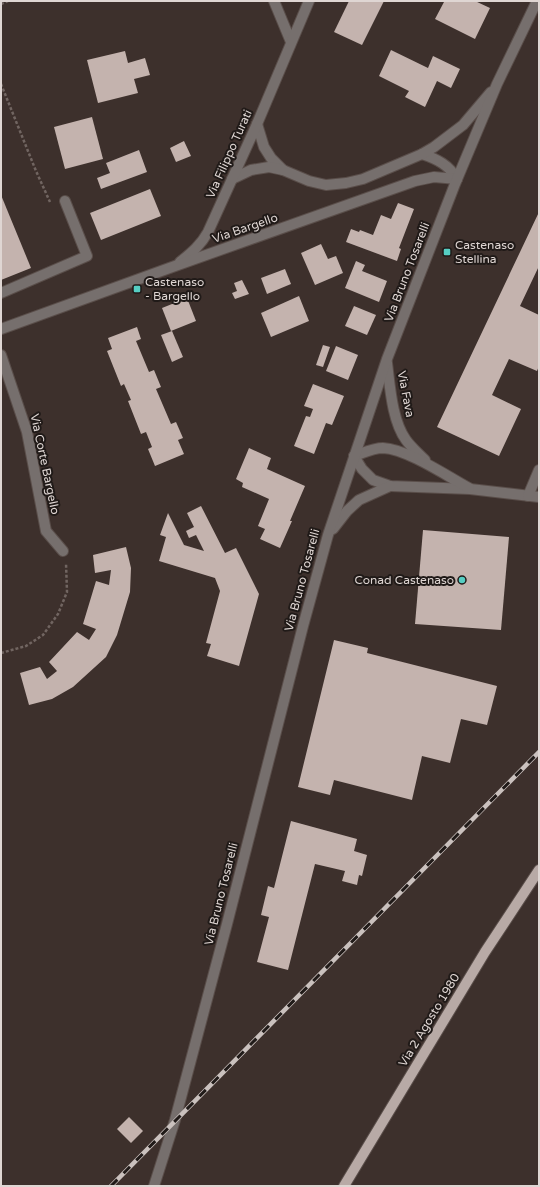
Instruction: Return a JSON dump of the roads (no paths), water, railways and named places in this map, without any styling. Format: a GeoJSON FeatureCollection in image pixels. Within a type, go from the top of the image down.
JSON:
{"type":"FeatureCollection","features":[{"type":"Feature","properties":{"kind":"main road","name":"Via 2 Agosto 1980"},"geometry":{"type":"LineString","coordinates":[[344,1186],[485,952],[539,870]]}},
{"type":"Feature","properties":{"kind":"street"},"geometry":{"type":"LineString","coordinates":[[274,1],[291,42]]}},
{"type":"Feature","properties":{"kind":"street","name":"Via Filippo Turati"},"geometry":{"type":"LineString","coordinates":[[175,266],[202,242],[208,232],[257,124],[309,1]]}},
{"type":"Feature","properties":{"kind":"street","name":"Via Bruno Tosarelli"},"geometry":{"type":"LineString","coordinates":[[154,1186],[176,1120],[301,634],[328,535],[387,359],[457,179],[497,84],[537,1]]}},
{"type":"Feature","properties":{"kind":"street"},"geometry":{"type":"LineString","coordinates":[[232,179],[251,170],[269,167],[283,170],[309,181],[326,184],[346,183],[363,179],[422,154],[434,147],[463,125],[497,84]]}},
{"type":"Feature","properties":{"kind":"street"},"geometry":{"type":"LineString","coordinates":[[257,124],[264,147],[283,170]]}},
{"type":"Feature","properties":{"kind":"street"},"geometry":{"type":"LineString","coordinates":[[422,154],[435,158],[447,166],[453,171],[457,179]]}},
{"type":"Feature","properties":{"kind":"street","name":"Via Bargello"},"geometry":{"type":"LineString","coordinates":[[1,329],[424,178],[434,177],[457,179]]}},
{"type":"Feature","properties":{"kind":"street"},"geometry":{"type":"LineString","coordinates":[[1,293],[87,256],[65,201]]}},
{"type":"Feature","properties":{"kind":"street","name":"Via Corte Bargello"},"geometry":{"type":"LineString","coordinates":[[1,355],[27,432],[46,531],[63,551]]}},
{"type":"Feature","properties":{"kind":"street","name":"Via Fava"},"geometry":{"type":"LineString","coordinates":[[387,359],[392,401],[399,426],[405,439],[436,469]]}},
{"type":"Feature","properties":{"kind":"street","name":"Via Fava"},"geometry":{"type":"LineString","coordinates":[[470,489],[436,469],[396,450],[383,448],[371,450],[354,456],[362,469],[373,480],[390,486],[470,489],[539,497]]}},
{"type":"Feature","properties":{"kind":"street"},"geometry":{"type":"LineString","coordinates":[[528,496],[539,470]]}},
{"type":"Feature","properties":{"kind":"street","name":"Via Fava"},"geometry":{"type":"LineString","coordinates":[[328,535],[347,511],[359,500],[390,486]]}},
{"type":"Feature","properties":{"kind":"railway"},"geometry":{"type":"LineString","coordinates":[[111,1186],[539,752]]}},
{"type":"Feature","properties":{"kind":"place","name":"Castenaso Stellina"},"geometry":{"type":"Point","coordinates":[447,252]}},
{"type":"Feature","properties":{"kind":"place","name":"Castenaso - Bargello"},"geometry":{"type":"Point","coordinates":[137,289]}},
{"type":"Feature","properties":{"kind":"place","name":"Conad Castenaso"},"geometry":{"type":"Point","coordinates":[462,580]}}]}
